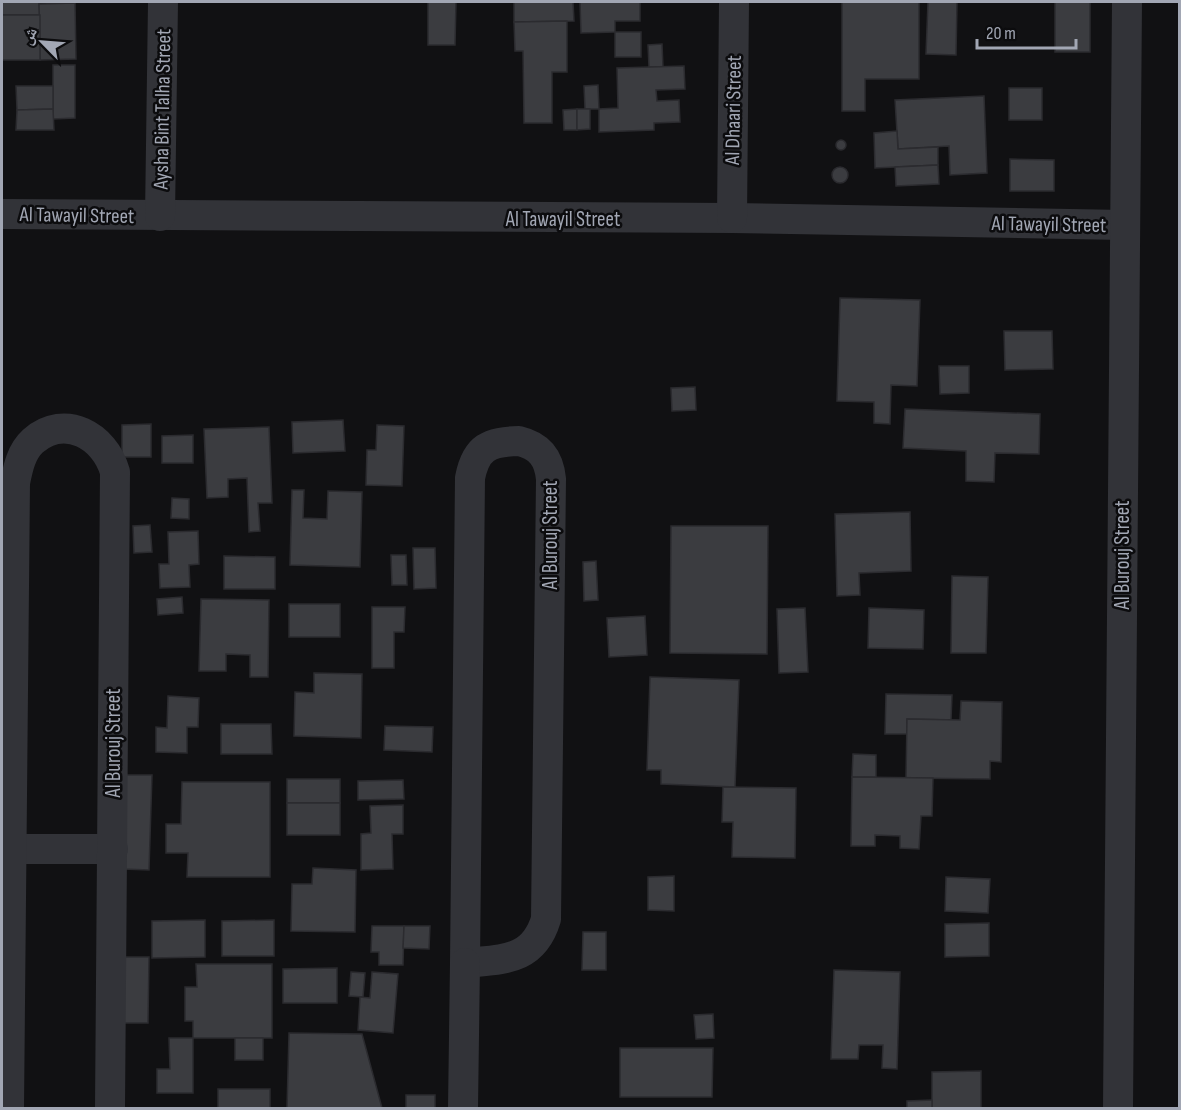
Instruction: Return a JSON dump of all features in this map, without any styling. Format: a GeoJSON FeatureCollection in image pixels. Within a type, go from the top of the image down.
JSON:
{"type":"FeatureCollection","features":[{"type":"Feature","properties":{"kind":"street","name":"Aysha Bint Talha Street"},"geometry":{"type":"LineString","coordinates":[[160,216],[163,2]]}},
{"type":"Feature","properties":{"kind":"street","name":"Al Dhaari Street"},"geometry":{"type":"LineString","coordinates":[[732,218],[734,2]]}},
{"type":"Feature","properties":{"kind":"street","name":"Al Burouj Street"},"geometry":{"type":"LineString","coordinates":[[1118,1108],[1126,2]]}},
{"type":"Feature","properties":{"kind":"street","name":"Al Tawayil Street"},"geometry":{"type":"LineString","coordinates":[[2,214],[732,218],[1124,225]]}},
{"type":"Feature","properties":{"kind":"street","name":"Al Burouj Street"},"geometry":{"type":"LineString","coordinates":[[9,1108],[15,483],[23,454],[32,442],[45,433],[60,429],[75,429],[90,435],[102,444],[111,457],[115,472],[110,1108]]}},
{"type":"Feature","properties":{"kind":"street","name":"Al Burouj Street"},"geometry":{"type":"LineString","coordinates":[[463,1108],[470,478],[472,464],[479,453],[499,442],[519,441],[530,443],[545,456],[551,479],[546,919],[537,940],[519,955],[465,963]]}},
{"type":"Feature","properties":{"kind":"street"},"geometry":{"type":"LineString","coordinates":[[11,849],[113,849]]}},
{"type":"Feature","properties":{"kind":"building"},"geometry":{"type":"Polygon","coordinates":[[[2,2],[39,2],[40,15],[2,15],[2,2]]]}},
{"type":"Feature","properties":{"kind":"building"},"geometry":{"type":"Polygon","coordinates":[[[428,2],[456,2],[455,45],[428,45],[428,2]]]}},
{"type":"Feature","properties":{"kind":"building"},"geometry":{"type":"Polygon","coordinates":[[[514,2],[573,2],[574,21],[514,22],[514,2]]]}},
{"type":"Feature","properties":{"kind":"building"},"geometry":{"type":"Polygon","coordinates":[[[580,2],[640,2],[640,21],[615,21],[615,32],[581,33],[580,2]]]}},
{"type":"Feature","properties":{"kind":"building"},"geometry":{"type":"Polygon","coordinates":[[[842,2],[919,2],[919,79],[865,79],[865,111],[842,111],[842,2]]]}},
{"type":"Feature","properties":{"kind":"building"},"geometry":{"type":"Polygon","coordinates":[[[928,2],[957,2],[956,55],[926,54],[928,2]]]}},
{"type":"Feature","properties":{"kind":"building"},"geometry":{"type":"Polygon","coordinates":[[[1055,2],[1090,2],[1090,52],[1055,52],[1055,2]]]}},
{"type":"Feature","properties":{"kind":"building"},"geometry":{"type":"Polygon","coordinates":[[[75,3],[76,59],[40,60],[39,4],[75,3]]]}},
{"type":"Feature","properties":{"kind":"building"},"geometry":{"type":"Polygon","coordinates":[[[2,15],[40,15],[40,60],[2,60],[2,15]]]}},
{"type":"Feature","properties":{"kind":"building"},"geometry":{"type":"Polygon","coordinates":[[[567,21],[567,72],[552,72],[552,123],[524,123],[523,51],[515,51],[514,22],[567,21]]]}},
{"type":"Feature","properties":{"kind":"building"},"geometry":{"type":"Polygon","coordinates":[[[615,32],[641,32],[641,57],[615,57],[615,32]]]}},
{"type":"Feature","properties":{"kind":"building"},"geometry":{"type":"Polygon","coordinates":[[[662,44],[663,67],[649,67],[648,45],[662,44]]]}},
{"type":"Feature","properties":{"kind":"building"},"geometry":{"type":"Polygon","coordinates":[[[53,65],[75,65],[75,118],[53,119],[53,65]]]}},
{"type":"Feature","properties":{"kind":"building"},"geometry":{"type":"Polygon","coordinates":[[[684,66],[685,89],[656,90],[657,101],[679,100],[680,122],[654,123],[654,130],[599,132],[599,109],[618,108],[617,68],[684,66]]]}},
{"type":"Feature","properties":{"kind":"building"},"geometry":{"type":"Polygon","coordinates":[[[598,85],[599,109],[585,109],[584,86],[598,85]]]}},
{"type":"Feature","properties":{"kind":"building"},"geometry":{"type":"Polygon","coordinates":[[[16,86],[53,86],[53,109],[17,110],[16,86]]]}},
{"type":"Feature","properties":{"kind":"building"},"geometry":{"type":"Polygon","coordinates":[[[1009,88],[1042,88],[1042,120],[1009,120],[1009,88]]]}},
{"type":"Feature","properties":{"kind":"building"},"geometry":{"type":"Polygon","coordinates":[[[984,96],[987,173],[950,175],[949,146],[898,149],[895,100],[984,96]]]}},
{"type":"Feature","properties":{"kind":"building"},"geometry":{"type":"Polygon","coordinates":[[[53,109],[54,130],[16,130],[17,110],[53,109]]]}},
{"type":"Feature","properties":{"kind":"building"},"geometry":{"type":"Polygon","coordinates":[[[577,109],[577,130],[564,130],[563,110],[577,109]]]}},
{"type":"Feature","properties":{"kind":"building"},"geometry":{"type":"Polygon","coordinates":[[[577,109],[590,109],[590,129],[577,130],[577,109]]]}},
{"type":"Feature","properties":{"kind":"building"},"geometry":{"type":"Polygon","coordinates":[[[897,131],[898,149],[938,147],[938,165],[875,168],[874,133],[897,131]]]}},
{"type":"Feature","properties":{"kind":"building"},"geometry":{"type":"Polygon","coordinates":[[[841,140],[845,141],[845,149],[841,150],[837,149],[836,145],[837,141],[841,140]]]}},
{"type":"Feature","properties":{"kind":"building"},"geometry":{"type":"Polygon","coordinates":[[[1010,159],[1054,160],[1054,191],[1010,191],[1010,159]]]}},
{"type":"Feature","properties":{"kind":"building"},"geometry":{"type":"Polygon","coordinates":[[[938,165],[939,184],[896,186],[895,167],[938,165]]]}},
{"type":"Feature","properties":{"kind":"building"},"geometry":{"type":"Polygon","coordinates":[[[840,167],[848,175],[840,183],[832,175],[840,167]]]}},
{"type":"Feature","properties":{"kind":"building"},"geometry":{"type":"Polygon","coordinates":[[[840,298],[920,300],[917,386],[891,385],[890,424],[874,423],[874,402],[837,401],[840,298]]]}},
{"type":"Feature","properties":{"kind":"building"},"geometry":{"type":"Polygon","coordinates":[[[1004,331],[1052,331],[1053,369],[1005,370],[1004,331]]]}},
{"type":"Feature","properties":{"kind":"building"},"geometry":{"type":"Polygon","coordinates":[[[939,366],[969,366],[969,393],[940,394],[939,366]]]}},
{"type":"Feature","properties":{"kind":"building"},"geometry":{"type":"Polygon","coordinates":[[[695,387],[696,410],[672,411],[671,388],[695,387]]]}},
{"type":"Feature","properties":{"kind":"building"},"geometry":{"type":"Polygon","coordinates":[[[905,409],[1040,414],[1039,454],[995,453],[994,482],[966,481],[966,451],[903,448],[905,409]]]}},
{"type":"Feature","properties":{"kind":"building"},"geometry":{"type":"Polygon","coordinates":[[[343,420],[345,451],[293,453],[292,422],[343,420]]]}},
{"type":"Feature","properties":{"kind":"building"},"geometry":{"type":"Polygon","coordinates":[[[151,424],[151,457],[122,457],[122,425],[151,424]]]}},
{"type":"Feature","properties":{"kind":"building"},"geometry":{"type":"Polygon","coordinates":[[[377,425],[404,426],[402,486],[366,485],[367,450],[376,450],[377,425]]]}},
{"type":"Feature","properties":{"kind":"building"},"geometry":{"type":"Polygon","coordinates":[[[269,427],[272,503],[258,503],[260,531],[249,532],[247,478],[228,479],[228,497],[207,498],[204,429],[269,427]]]}},
{"type":"Feature","properties":{"kind":"building"},"geometry":{"type":"Polygon","coordinates":[[[193,435],[193,463],[162,463],[162,436],[193,435]]]}},
{"type":"Feature","properties":{"kind":"building"},"geometry":{"type":"Polygon","coordinates":[[[292,490],[304,490],[303,518],[327,519],[328,491],[362,492],[360,567],[290,565],[292,490]]]}},
{"type":"Feature","properties":{"kind":"building"},"geometry":{"type":"Polygon","coordinates":[[[172,498],[189,499],[189,519],[171,518],[172,498]]]}},
{"type":"Feature","properties":{"kind":"building"},"geometry":{"type":"Polygon","coordinates":[[[910,512],[911,571],[859,573],[860,595],[837,596],[835,514],[910,512]]]}},
{"type":"Feature","properties":{"kind":"building"},"geometry":{"type":"Polygon","coordinates":[[[150,525],[152,552],[134,553],[133,526],[150,525]]]}},
{"type":"Feature","properties":{"kind":"building"},"geometry":{"type":"Polygon","coordinates":[[[671,526],[768,526],[767,654],[670,653],[671,526]]]}},
{"type":"Feature","properties":{"kind":"building"},"geometry":{"type":"Polygon","coordinates":[[[198,531],[199,564],[189,565],[190,587],[160,588],[159,564],[169,564],[168,532],[198,531]]]}},
{"type":"Feature","properties":{"kind":"building"},"geometry":{"type":"Polygon","coordinates":[[[413,548],[435,548],[436,588],[414,589],[413,548]]]}},
{"type":"Feature","properties":{"kind":"building"},"geometry":{"type":"Polygon","coordinates":[[[391,555],[406,555],[407,585],[392,585],[391,555]]]}},
{"type":"Feature","properties":{"kind":"building"},"geometry":{"type":"Polygon","coordinates":[[[224,556],[275,557],[275,589],[224,589],[224,556]]]}},
{"type":"Feature","properties":{"kind":"building"},"geometry":{"type":"Polygon","coordinates":[[[596,561],[598,600],[584,601],[583,562],[596,561]]]}},
{"type":"Feature","properties":{"kind":"building"},"geometry":{"type":"Polygon","coordinates":[[[952,576],[988,577],[986,653],[951,653],[952,576]]]}},
{"type":"Feature","properties":{"kind":"building"},"geometry":{"type":"Polygon","coordinates":[[[182,597],[183,613],[158,615],[157,599],[182,597]]]}},
{"type":"Feature","properties":{"kind":"building"},"geometry":{"type":"Polygon","coordinates":[[[201,599],[269,600],[268,677],[250,677],[250,655],[226,654],[226,671],[199,671],[201,599]]]}},
{"type":"Feature","properties":{"kind":"building"},"geometry":{"type":"Polygon","coordinates":[[[289,604],[340,604],[340,637],[289,637],[289,604]]]}},
{"type":"Feature","properties":{"kind":"building"},"geometry":{"type":"Polygon","coordinates":[[[372,607],[405,607],[404,632],[394,632],[394,668],[372,668],[372,607]]]}},
{"type":"Feature","properties":{"kind":"building"},"geometry":{"type":"Polygon","coordinates":[[[805,608],[808,672],[779,673],[777,609],[805,608]]]}},
{"type":"Feature","properties":{"kind":"building"},"geometry":{"type":"Polygon","coordinates":[[[869,608],[924,610],[923,649],[868,648],[869,608]]]}},
{"type":"Feature","properties":{"kind":"building"},"geometry":{"type":"Polygon","coordinates":[[[645,616],[647,655],[609,657],[607,618],[645,616]]]}},
{"type":"Feature","properties":{"kind":"building"},"geometry":{"type":"Polygon","coordinates":[[[314,673],[362,674],[361,738],[294,736],[295,692],[314,693],[314,673]]]}},
{"type":"Feature","properties":{"kind":"building"},"geometry":{"type":"Polygon","coordinates":[[[650,677],[739,680],[735,787],[661,784],[661,770],[647,770],[650,677]]]}},
{"type":"Feature","properties":{"kind":"building"},"geometry":{"type":"Polygon","coordinates":[[[886,694],[952,695],[951,720],[907,719],[907,734],[885,734],[886,694]]]}},
{"type":"Feature","properties":{"kind":"building"},"geometry":{"type":"Polygon","coordinates":[[[168,696],[199,698],[198,727],[187,727],[187,753],[156,752],[156,727],[167,728],[168,696]]]}},
{"type":"Feature","properties":{"kind":"building"},"geometry":{"type":"Polygon","coordinates":[[[961,701],[1002,702],[1001,762],[990,761],[990,779],[906,778],[907,719],[960,720],[961,701]]]}},
{"type":"Feature","properties":{"kind":"building"},"geometry":{"type":"Polygon","coordinates":[[[221,724],[271,724],[272,754],[221,754],[221,724]]]}},
{"type":"Feature","properties":{"kind":"building"},"geometry":{"type":"Polygon","coordinates":[[[385,726],[433,727],[432,752],[384,750],[385,726]]]}},
{"type":"Feature","properties":{"kind":"building"},"geometry":{"type":"Polygon","coordinates":[[[853,754],[876,755],[876,777],[852,777],[853,754]]]}},
{"type":"Feature","properties":{"kind":"building"},"geometry":{"type":"Polygon","coordinates":[[[126,775],[152,775],[149,870],[123,869],[126,775]]]}},
{"type":"Feature","properties":{"kind":"building"},"geometry":{"type":"Polygon","coordinates":[[[852,777],[933,778],[932,816],[921,816],[919,849],[900,848],[900,836],[875,835],[875,846],[851,846],[852,777]]]}},
{"type":"Feature","properties":{"kind":"building"},"geometry":{"type":"Polygon","coordinates":[[[287,779],[340,779],[340,803],[287,803],[287,779]]]}},
{"type":"Feature","properties":{"kind":"building"},"geometry":{"type":"Polygon","coordinates":[[[403,780],[404,799],[358,800],[358,781],[403,780]]]}},
{"type":"Feature","properties":{"kind":"building"},"geometry":{"type":"Polygon","coordinates":[[[182,782],[270,782],[270,877],[187,877],[188,853],[166,853],[166,824],[181,824],[182,782]]]}},
{"type":"Feature","properties":{"kind":"building"},"geometry":{"type":"Polygon","coordinates":[[[723,787],[796,788],[795,858],[732,857],[733,822],[722,822],[723,787]]]}},
{"type":"Feature","properties":{"kind":"building"},"geometry":{"type":"Polygon","coordinates":[[[287,803],[340,803],[340,835],[287,835],[287,803]]]}},
{"type":"Feature","properties":{"kind":"building"},"geometry":{"type":"Polygon","coordinates":[[[403,805],[403,834],[392,834],[393,869],[361,870],[361,834],[371,833],[370,806],[403,805]]]}},
{"type":"Feature","properties":{"kind":"building"},"geometry":{"type":"Polygon","coordinates":[[[313,868],[356,870],[355,932],[291,931],[292,884],[312,884],[313,868]]]}},
{"type":"Feature","properties":{"kind":"building"},"geometry":{"type":"Polygon","coordinates":[[[674,876],[674,911],[648,910],[648,877],[674,876]]]}},
{"type":"Feature","properties":{"kind":"building"},"geometry":{"type":"Polygon","coordinates":[[[946,877],[990,879],[988,913],[945,911],[946,877]]]}},
{"type":"Feature","properties":{"kind":"building"},"geometry":{"type":"Polygon","coordinates":[[[205,920],[205,957],[152,958],[152,921],[205,920]]]}},
{"type":"Feature","properties":{"kind":"building"},"geometry":{"type":"Polygon","coordinates":[[[274,920],[274,956],[222,956],[222,921],[274,920]]]}},
{"type":"Feature","properties":{"kind":"building"},"geometry":{"type":"Polygon","coordinates":[[[989,923],[989,956],[945,957],[945,924],[989,923]]]}},
{"type":"Feature","properties":{"kind":"building"},"geometry":{"type":"Polygon","coordinates":[[[372,926],[404,926],[403,965],[379,965],[379,952],[371,952],[372,926]]]}},
{"type":"Feature","properties":{"kind":"building"},"geometry":{"type":"Polygon","coordinates":[[[404,926],[430,926],[429,949],[403,948],[404,926]]]}},
{"type":"Feature","properties":{"kind":"building"},"geometry":{"type":"Polygon","coordinates":[[[583,932],[606,932],[606,970],[582,970],[583,932]]]}},
{"type":"Feature","properties":{"kind":"building"},"geometry":{"type":"Polygon","coordinates":[[[119,957],[149,957],[148,1023],[119,1023],[119,957]]]}},
{"type":"Feature","properties":{"kind":"building"},"geometry":{"type":"Polygon","coordinates":[[[196,964],[272,964],[272,1038],[193,1038],[193,1021],[185,1021],[185,987],[197,987],[196,964]]]}},
{"type":"Feature","properties":{"kind":"building"},"geometry":{"type":"Polygon","coordinates":[[[337,968],[337,1003],[283,1003],[283,969],[337,968]]]}},
{"type":"Feature","properties":{"kind":"building"},"geometry":{"type":"Polygon","coordinates":[[[834,970],[900,972],[897,1069],[882,1068],[883,1045],[859,1045],[858,1059],[831,1059],[834,970]]]}},
{"type":"Feature","properties":{"kind":"building"},"geometry":{"type":"Polygon","coordinates":[[[351,972],[365,973],[363,997],[349,996],[351,972]]]}},
{"type":"Feature","properties":{"kind":"building"},"geometry":{"type":"Polygon","coordinates":[[[372,972],[398,974],[393,1033],[358,1030],[360,997],[370,998],[372,972]]]}},
{"type":"Feature","properties":{"kind":"building"},"geometry":{"type":"Polygon","coordinates":[[[713,1014],[714,1038],[696,1039],[694,1015],[713,1014]]]}},
{"type":"Feature","properties":{"kind":"building"},"geometry":{"type":"Polygon","coordinates":[[[289,1033],[362,1034],[382,1108],[287,1108],[289,1033]]]}},
{"type":"Feature","properties":{"kind":"building"},"geometry":{"type":"Polygon","coordinates":[[[169,1038],[193,1038],[193,1093],[157,1093],[157,1069],[170,1069],[169,1038]]]}},
{"type":"Feature","properties":{"kind":"building"},"geometry":{"type":"Polygon","coordinates":[[[235,1038],[263,1038],[263,1060],[235,1060],[235,1038]]]}},
{"type":"Feature","properties":{"kind":"building"},"geometry":{"type":"Polygon","coordinates":[[[620,1048],[713,1048],[712,1097],[620,1097],[620,1048]]]}},
{"type":"Feature","properties":{"kind":"building"},"geometry":{"type":"Polygon","coordinates":[[[981,1071],[981,1108],[932,1108],[932,1072],[981,1071]]]}},
{"type":"Feature","properties":{"kind":"building"},"geometry":{"type":"Polygon","coordinates":[[[218,1089],[270,1089],[270,1108],[218,1108],[218,1089]]]}},
{"type":"Feature","properties":{"kind":"building"},"geometry":{"type":"Polygon","coordinates":[[[406,1095],[435,1095],[435,1108],[406,1108],[406,1095]]]}},
{"type":"Feature","properties":{"kind":"building"},"geometry":{"type":"Polygon","coordinates":[[[932,1100],[932,1108],[907,1108],[907,1101],[932,1100]]]}}]}
